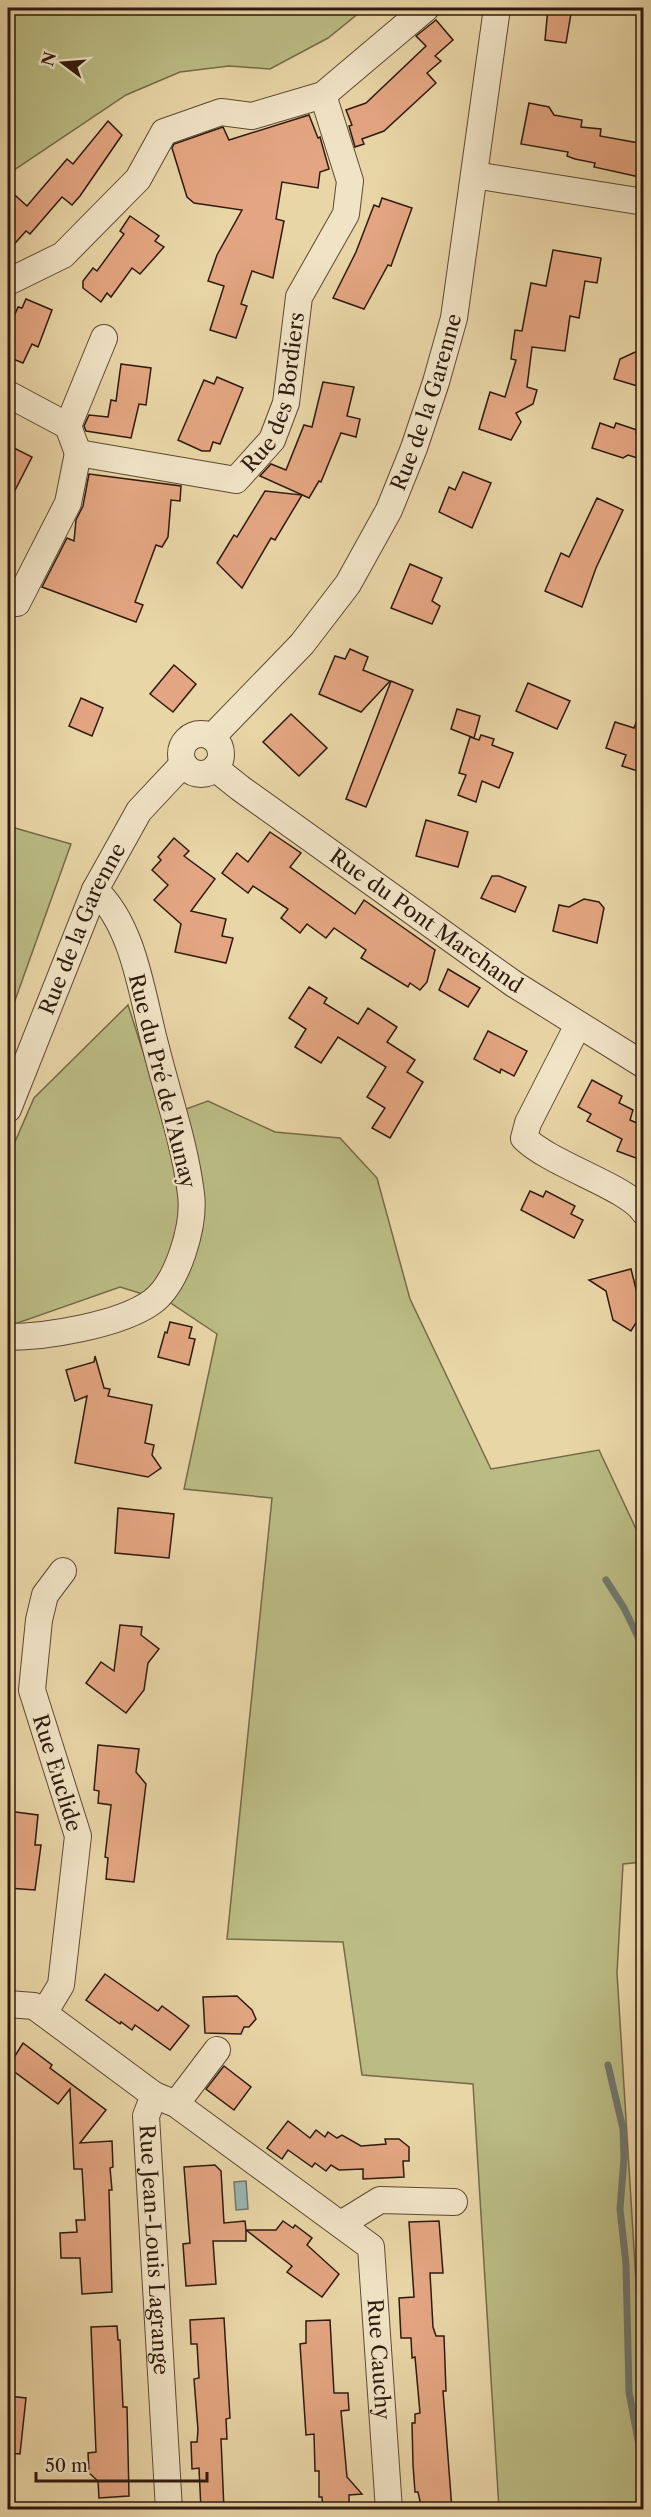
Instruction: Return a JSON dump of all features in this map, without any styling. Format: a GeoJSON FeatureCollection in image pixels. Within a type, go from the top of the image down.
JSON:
{"type":"FeatureCollection","features":[{"type":"Feature","properties":{"kind":"street"},"geometry":{"type":"LineString","coordinates":[[8,282],[63,255],[138,179],[164,132],[221,112],[252,116],[323,95],[426,8]]}},
{"type":"Feature","properties":{"kind":"street","name":"Rue de la Garenne"},"geometry":{"type":"LineString","coordinates":[[212,737],[302,644],[348,584],[389,510],[433,393],[453,318],[497,8]]}},
{"type":"Feature","properties":{"kind":"street","name":"Rue des Bordiers"},"geometry":{"type":"LineString","coordinates":[[78,453],[236,480],[272,440],[286,403],[299,297],[346,214],[350,181],[323,95]]}},
{"type":"Feature","properties":{"kind":"street"},"geometry":{"type":"LineString","coordinates":[[474,175],[644,202]]}},
{"type":"Feature","properties":{"kind":"street"},"geometry":{"type":"LineString","coordinates":[[68,426],[104,338]]}},
{"type":"Feature","properties":{"kind":"street"},"geometry":{"type":"LineString","coordinates":[[8,394],[68,426],[78,453],[68,503],[17,603]]}},
{"type":"Feature","properties":{"kind":"street"},"geometry":{"type":"LineString","coordinates":[[194,735],[212,737],[220,751],[215,768],[199,774],[183,765],[180,753],[185,742],[194,735]]}},
{"type":"Feature","properties":{"kind":"street","name":"Rue de la Garenne"},"geometry":{"type":"LineString","coordinates":[[8,1109],[94,890],[139,811],[183,765]]}},
{"type":"Feature","properties":{"kind":"street","name":"Rue du Pont Marchand"},"geometry":{"type":"LineString","coordinates":[[215,768],[504,977],[644,1065]]}},
{"type":"Feature","properties":{"kind":"street","name":"Rue du Pré de l'Aunay"},"geometry":{"type":"LineString","coordinates":[[8,1338],[112,1322],[153,1301],[178,1267],[191,1228],[191,1196],[181,1145],[134,963],[119,921],[110,904],[94,890]]}},
{"type":"Feature","properties":{"kind":"street"},"geometry":{"type":"LineString","coordinates":[[578,1025],[528,1123],[524,1138],[536,1151],[617,1192],[644,1212]]}},
{"type":"Feature","properties":{"kind":"street","name":"Rue Euclide"},"geometry":{"type":"LineString","coordinates":[[44,2013],[62,1985],[78,1836],[32,1690],[39,1620],[45,1595],[63,1571]]}},
{"type":"Feature","properties":{"kind":"street","name":"Rue Jean-Louis Lagrange"},"geometry":{"type":"LineString","coordinates":[[8,2004],[34,2006],[165,2100],[146,2116],[169,2510]]}},
{"type":"Feature","properties":{"kind":"street"},"geometry":{"type":"LineString","coordinates":[[165,2100],[217,2050]]}},
{"type":"Feature","properties":{"kind":"street","name":"Rue Cauchy"},"geometry":{"type":"LineString","coordinates":[[165,2100],[341,2223],[371,2247],[389,2510]]}},
{"type":"Feature","properties":{"kind":"street"},"geometry":{"type":"LineString","coordinates":[[341,2223],[380,2200],[453,2202]]}},
{"type":"Feature","properties":{"kind":"green space"},"geometry":{"type":"Polygon","coordinates":[[[8,8],[365,8],[328,38],[270,69],[229,66],[180,72],[126,95],[8,174],[8,8]]]}},
{"type":"Feature","properties":{"kind":"green space"},"geometry":{"type":"Polygon","coordinates":[[[8,826],[71,844],[8,1020],[8,826]]]}},
{"type":"Feature","properties":{"kind":"green space"},"geometry":{"type":"Polygon","coordinates":[[[128,1005],[164,1117],[208,1101],[275,1132],[340,1138],[377,1178],[410,1299],[491,1469],[599,1450],[644,1546],[643,1862],[623,1864],[617,1973],[643,2395],[643,2509],[499,2509],[473,2084],[362,2075],[343,1942],[227,1939],[272,1498],[184,1489],[217,1334],[169,1302],[120,1287],[12,1325],[8,1323],[8,1158],[34,1098],[128,1005]]]}},
{"type":"Feature","properties":{"kind":"water"},"geometry":{"type":"Polygon","coordinates":[[[246,2181],[248,2209],[236,2210],[234,2182],[246,2181]]]}},
{"type":"Feature","properties":{"kind":"building"},"geometry":{"type":"Polygon","coordinates":[[[548,8],[572,8],[566,43],[545,40],[548,8]]]}},
{"type":"Feature","properties":{"kind":"building"},"geometry":{"type":"Polygon","coordinates":[[[436,20],[453,40],[435,56],[441,61],[427,73],[436,83],[384,131],[362,139],[364,144],[355,147],[349,126],[352,125],[346,110],[366,103],[426,46],[416,36],[436,20]]]}},
{"type":"Feature","properties":{"kind":"building"},"geometry":{"type":"Polygon","coordinates":[[[529,103],[549,107],[554,115],[582,120],[581,127],[601,129],[600,136],[644,144],[644,178],[594,167],[595,163],[567,156],[568,152],[521,144],[529,103]]]}},
{"type":"Feature","properties":{"kind":"building"},"geometry":{"type":"Polygon","coordinates":[[[309,115],[318,138],[320,137],[329,169],[320,172],[318,188],[282,182],[276,219],[284,221],[273,278],[252,271],[241,304],[247,306],[236,338],[210,330],[224,286],[208,281],[217,255],[242,210],[194,203],[187,197],[172,148],[174,144],[223,127],[229,140],[309,115]]]}},
{"type":"Feature","properties":{"kind":"building"},"geometry":{"type":"Polygon","coordinates":[[[108,121],[122,135],[80,196],[72,205],[62,197],[30,234],[26,231],[8,251],[8,189],[27,206],[67,159],[73,164],[108,121]]]}},
{"type":"Feature","properties":{"kind":"building"},"geometry":{"type":"Polygon","coordinates":[[[382,198],[412,208],[391,266],[388,265],[364,309],[333,298],[356,252],[374,205],[379,207],[382,198]]]}},
{"type":"Feature","properties":{"kind":"building"},"geometry":{"type":"Polygon","coordinates":[[[130,216],[159,236],[155,241],[164,247],[140,274],[132,268],[111,297],[107,293],[101,302],[83,288],[83,281],[93,268],[97,271],[124,234],[120,231],[130,216]]]}},
{"type":"Feature","properties":{"kind":"building"},"geometry":{"type":"Polygon","coordinates":[[[553,250],[601,258],[597,283],[585,281],[579,318],[570,316],[565,351],[532,347],[527,387],[537,390],[533,404],[516,413],[521,422],[511,440],[479,429],[490,392],[505,397],[516,360],[511,359],[515,330],[522,331],[531,283],[546,286],[553,250]]]}},
{"type":"Feature","properties":{"kind":"building"},"geometry":{"type":"Polygon","coordinates":[[[26,299],[52,310],[38,347],[32,344],[23,363],[8,357],[8,331],[18,307],[22,308],[26,299]]]}},
{"type":"Feature","properties":{"kind":"building"},"geometry":{"type":"Polygon","coordinates":[[[644,348],[644,388],[614,379],[620,359],[644,348]]]}},
{"type":"Feature","properties":{"kind":"building"},"geometry":{"type":"Polygon","coordinates":[[[121,364],[151,368],[146,405],[139,404],[131,438],[86,431],[84,426],[89,415],[108,417],[111,400],[116,401],[121,364]]]}},
{"type":"Feature","properties":{"kind":"building"},"geometry":{"type":"Polygon","coordinates":[[[217,377],[243,388],[220,444],[213,442],[210,451],[202,451],[178,440],[204,380],[214,384],[217,377]]]}},
{"type":"Feature","properties":{"kind":"building"},"geometry":{"type":"Polygon","coordinates":[[[323,382],[354,387],[347,416],[360,419],[356,437],[341,433],[321,482],[319,481],[309,498],[260,476],[271,464],[286,470],[304,425],[312,427],[323,382]]]}},
{"type":"Feature","properties":{"kind":"building"},"geometry":{"type":"Polygon","coordinates":[[[600,423],[614,428],[616,423],[637,430],[636,433],[644,435],[644,460],[628,455],[623,458],[592,448],[600,423]]]}},
{"type":"Feature","properties":{"kind":"building"},"geometry":{"type":"Polygon","coordinates":[[[8,445],[32,457],[8,504],[8,445]]]}},
{"type":"Feature","properties":{"kind":"building"},"geometry":{"type":"Polygon","coordinates":[[[463,472],[491,483],[472,528],[439,512],[449,487],[455,490],[463,472]]]}},
{"type":"Feature","properties":{"kind":"building"},"geometry":{"type":"Polygon","coordinates":[[[89,474],[181,486],[180,501],[171,500],[168,537],[162,547],[156,545],[135,602],[143,605],[136,622],[42,587],[67,538],[74,541],[76,520],[83,506],[89,474]]]}},
{"type":"Feature","properties":{"kind":"building"},"geometry":{"type":"Polygon","coordinates":[[[265,491],[302,495],[275,540],[271,538],[242,588],[217,563],[234,535],[237,537],[265,491]]]}},
{"type":"Feature","properties":{"kind":"building"},"geometry":{"type":"Polygon","coordinates":[[[597,498],[623,510],[596,568],[582,607],[545,591],[561,553],[569,557],[597,498]]]}},
{"type":"Feature","properties":{"kind":"building"},"geometry":{"type":"Polygon","coordinates":[[[410,564],[442,578],[432,601],[440,606],[432,624],[391,608],[410,564]]]}},
{"type":"Feature","properties":{"kind":"building"},"geometry":{"type":"Polygon","coordinates":[[[350,649],[368,657],[363,670],[390,681],[361,712],[319,694],[335,656],[345,659],[350,649]]]}},
{"type":"Feature","properties":{"kind":"building"},"geometry":{"type":"Polygon","coordinates":[[[174,665],[196,684],[173,712],[150,694],[174,665]]]}},
{"type":"Feature","properties":{"kind":"building"},"geometry":{"type":"Polygon","coordinates":[[[391,681],[413,690],[366,807],[346,799],[391,681]]]}},
{"type":"Feature","properties":{"kind":"building"},"geometry":{"type":"Polygon","coordinates":[[[528,683],[570,701],[557,729],[516,711],[528,683]]]}},
{"type":"Feature","properties":{"kind":"building"},"geometry":{"type":"Polygon","coordinates":[[[81,698],[103,708],[92,736],[69,726],[81,698]]]}},
{"type":"Feature","properties":{"kind":"building"},"geometry":{"type":"Polygon","coordinates":[[[457,709],[480,716],[474,738],[451,729],[457,709]]]}},
{"type":"Feature","properties":{"kind":"building"},"geometry":{"type":"Polygon","coordinates":[[[640,712],[644,712],[644,773],[622,766],[626,755],[606,748],[615,722],[634,728],[640,712]]]}},
{"type":"Feature","properties":{"kind":"building"},"geometry":{"type":"Polygon","coordinates":[[[291,714],[327,748],[299,776],[263,742],[291,714]]]}},
{"type":"Feature","properties":{"kind":"building"},"geometry":{"type":"Polygon","coordinates":[[[481,735],[494,739],[492,745],[513,753],[499,788],[482,781],[476,802],[458,795],[466,775],[459,773],[470,737],[479,740],[481,735]]]}},
{"type":"Feature","properties":{"kind":"building"},"geometry":{"type":"Polygon","coordinates":[[[426,820],[468,832],[458,867],[416,856],[426,820]]]}},
{"type":"Feature","properties":{"kind":"building"},"geometry":{"type":"Polygon","coordinates":[[[270,832],[301,853],[290,867],[355,914],[364,900],[435,950],[427,982],[420,990],[410,983],[408,987],[361,958],[366,950],[334,928],[326,938],[307,924],[300,933],[281,918],[288,909],[253,886],[248,893],[222,873],[237,853],[248,862],[270,832]]]}},
{"type":"Feature","properties":{"kind":"building"},"geometry":{"type":"Polygon","coordinates":[[[174,838],[189,851],[184,856],[215,879],[191,911],[226,919],[222,936],[233,938],[226,963],[175,952],[181,924],[154,900],[168,885],[152,870],[161,860],[158,857],[174,838]]]}},
{"type":"Feature","properties":{"kind":"building"},"geometry":{"type":"Polygon","coordinates":[[[492,876],[499,876],[526,887],[515,912],[481,898],[492,876]]]}},
{"type":"Feature","properties":{"kind":"building"},"geometry":{"type":"Polygon","coordinates":[[[584,899],[599,902],[604,908],[597,943],[553,931],[559,905],[569,907],[584,899]]]}},
{"type":"Feature","properties":{"kind":"building"},"geometry":{"type":"Polygon","coordinates":[[[448,969],[480,988],[468,1007],[439,990],[448,969]]]}},
{"type":"Feature","properties":{"kind":"building"},"geometry":{"type":"Polygon","coordinates":[[[309,987],[327,998],[324,1003],[358,1024],[368,1008],[397,1027],[387,1042],[415,1060],[407,1072],[423,1082],[390,1138],[372,1128],[385,1108],[367,1097],[386,1067],[338,1037],[321,1063],[295,1047],[306,1029],[289,1018],[309,987]]]}},
{"type":"Feature","properties":{"kind":"building"},"geometry":{"type":"Polygon","coordinates":[[[488,1031],[527,1051],[514,1076],[501,1069],[500,1073],[474,1059],[488,1031]]]}},
{"type":"Feature","properties":{"kind":"building"},"geometry":{"type":"Polygon","coordinates":[[[592,1080],[622,1096],[619,1103],[633,1110],[630,1120],[644,1126],[644,1161],[617,1151],[622,1139],[587,1121],[591,1114],[578,1107],[592,1080]]]}},
{"type":"Feature","properties":{"kind":"building"},"geometry":{"type":"Polygon","coordinates":[[[530,1191],[543,1197],[546,1191],[575,1206],[571,1214],[583,1220],[574,1238],[521,1210],[530,1191]]]}},
{"type":"Feature","properties":{"kind":"building"},"geometry":{"type":"Polygon","coordinates":[[[631,1269],[642,1313],[631,1331],[613,1320],[606,1291],[589,1280],[631,1269]]]}},
{"type":"Feature","properties":{"kind":"building"},"geometry":{"type":"Polygon","coordinates":[[[170,1322],[192,1327],[189,1338],[195,1339],[189,1365],[158,1357],[170,1322]]]}},
{"type":"Feature","properties":{"kind":"building"},"geometry":{"type":"Polygon","coordinates":[[[95,1356],[104,1388],[110,1389],[108,1396],[152,1405],[145,1443],[154,1445],[152,1455],[161,1468],[148,1477],[75,1463],[87,1396],[75,1401],[66,1370],[94,1362],[95,1356]]]}},
{"type":"Feature","properties":{"kind":"building"},"geometry":{"type":"Polygon","coordinates":[[[118,1508],[174,1514],[169,1558],[115,1553],[118,1508]]]}},
{"type":"Feature","properties":{"kind":"building"},"geometry":{"type":"Polygon","coordinates":[[[120,1625],[142,1627],[141,1635],[159,1649],[148,1663],[144,1690],[126,1713],[86,1683],[101,1662],[114,1671],[120,1625]]]}},
{"type":"Feature","properties":{"kind":"building"},"geometry":{"type":"Polygon","coordinates":[[[98,1745],[139,1749],[136,1772],[146,1784],[134,1882],[106,1879],[108,1858],[105,1857],[111,1805],[98,1803],[99,1791],[94,1790],[98,1745]]]}},
{"type":"Feature","properties":{"kind":"building"},"geometry":{"type":"Polygon","coordinates":[[[8,1811],[38,1815],[35,1845],[41,1845],[35,1890],[8,1888],[8,1811]]]}},
{"type":"Feature","properties":{"kind":"building"},"geometry":{"type":"Polygon","coordinates":[[[105,1974],[158,2011],[162,2006],[189,2026],[170,2050],[135,2025],[132,2030],[121,2022],[120,2024],[86,2000],[105,1974]]]}},
{"type":"Feature","properties":{"kind":"building"},"geometry":{"type":"Polygon","coordinates":[[[237,1996],[252,2010],[256,2019],[249,2027],[244,2027],[241,2034],[205,2033],[203,1997],[237,1996]]]}},
{"type":"Feature","properties":{"kind":"building"},"geometry":{"type":"Polygon","coordinates":[[[23,2043],[52,2065],[50,2068],[106,2110],[80,2143],[112,2141],[113,2167],[110,2168],[112,2190],[109,2190],[112,2292],[82,2294],[80,2258],[61,2258],[60,2233],[77,2232],[76,2220],[85,2220],[82,2169],[74,2169],[70,2089],[58,2104],[8,2067],[23,2043]]]}},
{"type":"Feature","properties":{"kind":"building"},"geometry":{"type":"Polygon","coordinates":[[[224,2066],[251,2087],[234,2110],[206,2089],[224,2066]]]}},
{"type":"Feature","properties":{"kind":"building"},"geometry":{"type":"Polygon","coordinates":[[[288,2121],[310,2138],[316,2130],[325,2137],[328,2132],[337,2138],[342,2135],[361,2146],[386,2144],[385,2139],[399,2139],[409,2147],[409,2161],[403,2161],[404,2177],[363,2179],[363,2169],[339,2170],[331,2165],[326,2171],[315,2163],[312,2167],[288,2150],[282,2159],[267,2148],[288,2121]]]}},
{"type":"Feature","properties":{"kind":"building"},"geometry":{"type":"Polygon","coordinates":[[[215,2165],[221,2171],[224,2223],[245,2221],[246,2241],[213,2241],[216,2284],[186,2286],[183,2244],[190,2243],[184,2167],[215,2165]]]}},
{"type":"Feature","properties":{"kind":"building"},"geometry":{"type":"Polygon","coordinates":[[[283,2221],[293,2228],[295,2225],[312,2238],[307,2245],[339,2274],[322,2297],[287,2272],[292,2266],[246,2230],[276,2230],[283,2221]]]}},
{"type":"Feature","properties":{"kind":"building"},"geometry":{"type":"Polygon","coordinates":[[[439,2221],[443,2273],[430,2273],[433,2327],[436,2336],[444,2336],[446,2391],[443,2391],[452,2510],[422,2510],[418,2492],[415,2492],[413,2465],[412,2423],[415,2423],[415,2414],[420,2413],[415,2357],[412,2358],[411,2338],[401,2338],[399,2298],[414,2297],[409,2222],[439,2221]]]}},
{"type":"Feature","properties":{"kind":"building"},"geometry":{"type":"Polygon","coordinates":[[[224,2318],[230,2418],[226,2419],[227,2439],[221,2439],[224,2510],[201,2510],[199,2468],[192,2469],[191,2442],[197,2442],[198,2430],[194,2379],[199,2378],[197,2344],[191,2344],[190,2320],[224,2318]]]}},
{"type":"Feature","properties":{"kind":"building"},"geometry":{"type":"Polygon","coordinates":[[[330,2320],[334,2393],[348,2393],[349,2410],[341,2411],[347,2477],[362,2494],[349,2495],[349,2510],[323,2510],[322,2497],[319,2497],[319,2471],[315,2471],[314,2434],[306,2435],[300,2344],[306,2343],[306,2321],[330,2320]]]}},
{"type":"Feature","properties":{"kind":"building"},"geometry":{"type":"Polygon","coordinates":[[[117,2326],[118,2340],[120,2340],[123,2407],[127,2407],[129,2496],[99,2498],[98,2481],[89,2473],[88,2453],[96,2452],[91,2327],[117,2326]]]}},
{"type":"Feature","properties":{"kind":"building"},"geometry":{"type":"Polygon","coordinates":[[[8,2396],[26,2398],[20,2454],[8,2453],[8,2396]]]}},
{"type":"Feature","properties":{"kind":"waterway"},"geometry":{"type":"LineString","coordinates":[[606,1580],[624,1608],[644,1649]]}},
{"type":"Feature","properties":{"kind":"waterway"},"geometry":{"type":"LineString","coordinates":[[608,2065],[623,2129],[624,2158],[620,2209],[626,2264],[629,2392],[644,2472]]}}]}
